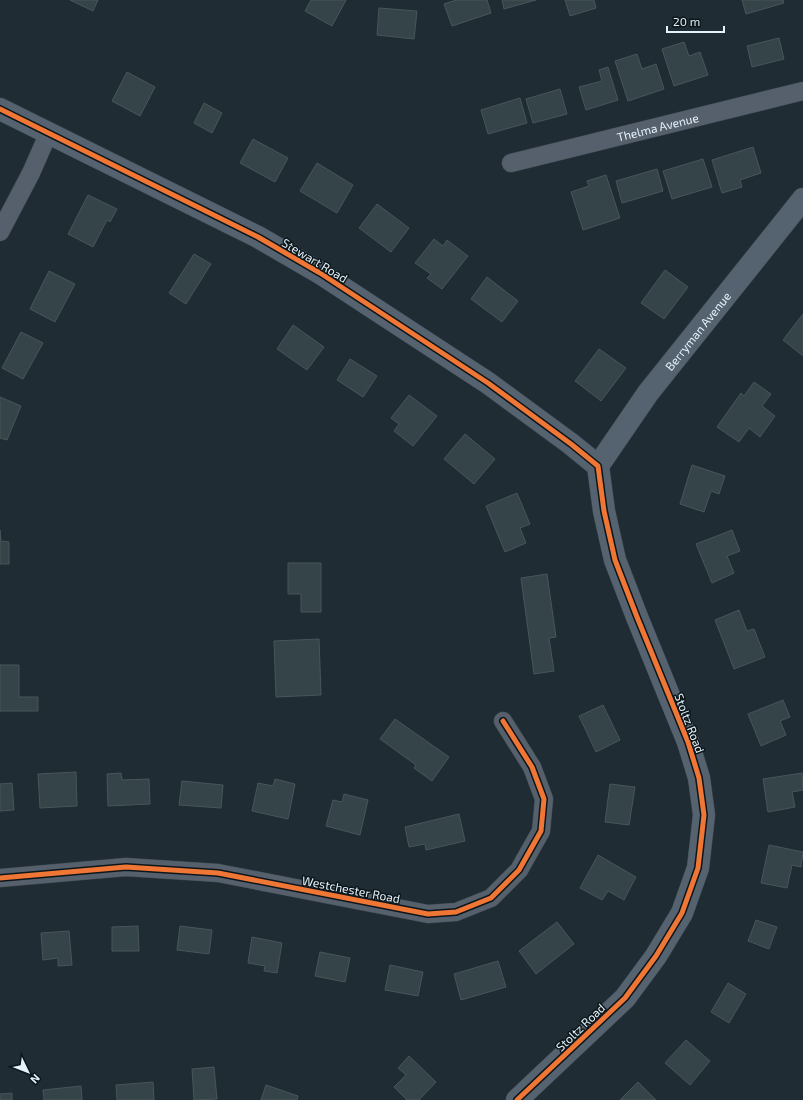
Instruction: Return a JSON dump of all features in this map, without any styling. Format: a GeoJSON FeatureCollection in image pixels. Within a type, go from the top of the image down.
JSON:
{"type":"FeatureCollection","features":[{"type":"Feature","properties":{"kind":"street","name":"Thelma Avenue"},"geometry":{"type":"LineString","coordinates":[[512,163],[803,91]]}},
{"type":"Feature","properties":{"kind":"street","name":"Stewart Road"},"geometry":{"type":"LineString","coordinates":[[0,109],[258,237],[320,273],[488,383],[571,444],[598,466]]}},
{"type":"Feature","properties":{"kind":"street"},"geometry":{"type":"LineString","coordinates":[[0,232],[31,173],[48,132]]}},
{"type":"Feature","properties":{"kind":"street","name":"Berryman Avenue"},"geometry":{"type":"LineString","coordinates":[[598,466],[648,393],[803,199]]}},
{"type":"Feature","properties":{"kind":"street","name":"Stoltz Road"},"geometry":{"type":"LineString","coordinates":[[517,1100],[625,998],[656,956],[682,913],[698,868],[704,814],[699,778],[688,742],[615,560],[604,511],[598,466]]}},
{"type":"Feature","properties":{"kind":"street","name":"Westchester Road"},"geometry":{"type":"LineString","coordinates":[[0,878],[126,867],[218,873],[428,914],[456,912],[491,898],[519,870],[541,831],[544,799],[532,767],[502,720]]}},
{"type":"Feature","properties":{"kind":"building"},"geometry":{"type":"Polygon","coordinates":[[[70,0],[98,0],[93,11],[70,0]]]}},
{"type":"Feature","properties":{"kind":"building"},"geometry":{"type":"Polygon","coordinates":[[[311,0],[346,0],[332,26],[305,11],[311,0]]]}},
{"type":"Feature","properties":{"kind":"building"},"geometry":{"type":"Polygon","coordinates":[[[456,0],[487,0],[491,13],[452,26],[444,4],[456,0]]]}},
{"type":"Feature","properties":{"kind":"building"},"geometry":{"type":"Polygon","coordinates":[[[502,0],[536,0],[504,9],[502,0]]]}},
{"type":"Feature","properties":{"kind":"building"},"geometry":{"type":"Polygon","coordinates":[[[565,0],[594,0],[596,8],[570,16],[565,0]]]}},
{"type":"Feature","properties":{"kind":"building"},"geometry":{"type":"Polygon","coordinates":[[[742,0],[783,0],[784,3],[746,14],[742,0]]]}},
{"type":"Feature","properties":{"kind":"building"},"geometry":{"type":"Polygon","coordinates":[[[379,8],[417,11],[414,39],[377,35],[379,8]]]}},
{"type":"Feature","properties":{"kind":"building"},"geometry":{"type":"Polygon","coordinates":[[[779,38],[784,59],[752,67],[747,46],[779,38]]]}},
{"type":"Feature","properties":{"kind":"building"},"geometry":{"type":"Polygon","coordinates":[[[684,42],[689,56],[700,52],[708,75],[674,86],[662,49],[684,42]]]}},
{"type":"Feature","properties":{"kind":"building"},"geometry":{"type":"Polygon","coordinates":[[[637,54],[642,69],[656,64],[664,89],[628,101],[615,61],[637,54]]]}},
{"type":"Feature","properties":{"kind":"building"},"geometry":{"type":"Polygon","coordinates":[[[608,67],[618,100],[586,110],[579,87],[602,81],[599,70],[608,67]]]}},
{"type":"Feature","properties":{"kind":"building"},"geometry":{"type":"Polygon","coordinates":[[[127,72],[155,87],[140,116],[112,101],[127,72]]]}},
{"type":"Feature","properties":{"kind":"building"},"geometry":{"type":"Polygon","coordinates":[[[560,89],[567,114],[533,123],[526,99],[560,89]]]}},
{"type":"Feature","properties":{"kind":"building"},"geometry":{"type":"Polygon","coordinates":[[[520,98],[527,123],[488,134],[481,110],[520,98]]]}},
{"type":"Feature","properties":{"kind":"building"},"geometry":{"type":"Polygon","coordinates":[[[204,103],[222,113],[212,133],[194,123],[204,103]]]}},
{"type":"Feature","properties":{"kind":"building"},"geometry":{"type":"Polygon","coordinates":[[[253,139],[288,158],[275,182],[240,163],[253,139]]]}},
{"type":"Feature","properties":{"kind":"building"},"geometry":{"type":"Polygon","coordinates":[[[753,147],[761,173],[740,180],[742,187],[722,193],[712,160],[753,147]]]}},
{"type":"Feature","properties":{"kind":"building"},"geometry":{"type":"Polygon","coordinates":[[[703,159],[712,187],[672,199],[663,171],[703,159]]]}},
{"type":"Feature","properties":{"kind":"building"},"geometry":{"type":"Polygon","coordinates":[[[317,163],[353,185],[337,213],[300,191],[317,163]]]}},
{"type":"Feature","properties":{"kind":"building"},"geometry":{"type":"Polygon","coordinates":[[[657,169],[663,191],[622,203],[616,181],[657,169]]]}},
{"type":"Feature","properties":{"kind":"building"},"geometry":{"type":"Polygon","coordinates":[[[606,175],[620,218],[583,230],[571,192],[589,186],[587,181],[606,175]]]}},
{"type":"Feature","properties":{"kind":"building"},"geometry":{"type":"Polygon","coordinates":[[[88,195],[117,209],[110,222],[107,220],[93,247],[68,234],[88,195]]]}},
{"type":"Feature","properties":{"kind":"building"},"geometry":{"type":"Polygon","coordinates":[[[377,204],[409,228],[391,252],[359,228],[377,204]]]}},
{"type":"Feature","properties":{"kind":"building"},"geometry":{"type":"Polygon","coordinates":[[[434,239],[443,246],[447,240],[468,256],[442,289],[427,278],[431,274],[415,263],[434,239]]]}},
{"type":"Feature","properties":{"kind":"building"},"geometry":{"type":"Polygon","coordinates":[[[194,254],[211,264],[186,304],[169,293],[194,254]]]}},
{"type":"Feature","properties":{"kind":"building"},"geometry":{"type":"Polygon","coordinates":[[[665,270],[688,287],[664,319],[641,303],[665,270]]]}},
{"type":"Feature","properties":{"kind":"building"},"geometry":{"type":"Polygon","coordinates":[[[49,271],[75,284],[55,322],[30,309],[49,271]]]}},
{"type":"Feature","properties":{"kind":"building"},"geometry":{"type":"Polygon","coordinates":[[[487,277],[518,301],[502,322],[471,299],[487,277]]]}},
{"type":"Feature","properties":{"kind":"building"},"geometry":{"type":"Polygon","coordinates":[[[803,314],[803,356],[783,340],[803,314]]]}},
{"type":"Feature","properties":{"kind":"building"},"geometry":{"type":"Polygon","coordinates":[[[293,325],[324,347],[307,370],[277,349],[293,325]]]}},
{"type":"Feature","properties":{"kind":"building"},"geometry":{"type":"Polygon","coordinates":[[[21,332],[43,343],[23,379],[2,368],[21,332]]]}},
{"type":"Feature","properties":{"kind":"building"},"geometry":{"type":"Polygon","coordinates":[[[599,349],[626,368],[601,401],[575,381],[599,349]]]}},
{"type":"Feature","properties":{"kind":"building"},"geometry":{"type":"Polygon","coordinates":[[[350,359],[377,376],[363,397],[337,380],[350,359]]]}},
{"type":"Feature","properties":{"kind":"building"},"geometry":{"type":"Polygon","coordinates":[[[754,382],[771,394],[762,406],[775,416],[760,437],[749,428],[739,442],[717,427],[741,393],[744,396],[754,382]]]}},
{"type":"Feature","properties":{"kind":"building"},"geometry":{"type":"Polygon","coordinates":[[[409,395],[437,416],[413,446],[394,431],[399,424],[391,418],[409,395]]]}},
{"type":"Feature","properties":{"kind":"building"},"geometry":{"type":"Polygon","coordinates":[[[0,397],[21,406],[7,440],[0,438],[0,397]]]}},
{"type":"Feature","properties":{"kind":"building"},"geometry":{"type":"Polygon","coordinates":[[[465,434],[495,459],[474,484],[444,459],[465,434]]]}},
{"type":"Feature","properties":{"kind":"building"},"geometry":{"type":"Polygon","coordinates":[[[692,465],[725,476],[719,494],[711,491],[704,512],[680,504],[692,465]]]}},
{"type":"Feature","properties":{"kind":"building"},"geometry":{"type":"Polygon","coordinates":[[[517,493],[530,524],[520,528],[526,543],[505,552],[486,506],[517,493]]]}},
{"type":"Feature","properties":{"kind":"building"},"geometry":{"type":"Polygon","coordinates":[[[0,530],[1,541],[9,542],[9,564],[0,564],[0,530]]]}},
{"type":"Feature","properties":{"kind":"building"},"geometry":{"type":"Polygon","coordinates":[[[732,530],[740,551],[727,556],[734,573],[712,583],[696,544],[732,530]]]}},
{"type":"Feature","properties":{"kind":"building"},"geometry":{"type":"Polygon","coordinates":[[[288,563],[321,563],[321,612],[301,612],[301,594],[288,594],[288,563]]]}},
{"type":"Feature","properties":{"kind":"building"},"geometry":{"type":"Polygon","coordinates":[[[547,574],[556,637],[549,638],[554,671],[534,674],[521,578],[547,574]]]}},
{"type":"Feature","properties":{"kind":"building"},"geometry":{"type":"Polygon","coordinates":[[[739,610],[747,631],[754,629],[765,657],[734,669],[715,620],[739,610]]]}},
{"type":"Feature","properties":{"kind":"building"},"geometry":{"type":"Polygon","coordinates":[[[319,639],[321,695],[276,697],[274,641],[319,639]]]}},
{"type":"Feature","properties":{"kind":"building"},"geometry":{"type":"Polygon","coordinates":[[[0,665],[19,665],[19,697],[38,697],[38,711],[0,711],[0,665]]]}},
{"type":"Feature","properties":{"kind":"building"},"geometry":{"type":"Polygon","coordinates":[[[783,700],[790,717],[780,721],[786,735],[761,746],[748,714],[783,700]]]}},
{"type":"Feature","properties":{"kind":"building"},"geometry":{"type":"Polygon","coordinates":[[[603,705],[620,740],[596,752],[579,716],[603,705]]]}},
{"type":"Feature","properties":{"kind":"building"},"geometry":{"type":"Polygon","coordinates":[[[395,719],[449,757],[432,781],[414,768],[416,765],[380,739],[395,719]]]}},
{"type":"Feature","properties":{"kind":"building"},"geometry":{"type":"Polygon","coordinates":[[[76,772],[77,806],[40,808],[38,774],[76,772]]]}},
{"type":"Feature","properties":{"kind":"building"},"geometry":{"type":"Polygon","coordinates":[[[121,773],[122,780],[149,779],[150,804],[108,806],[107,774],[121,773]]]}},
{"type":"Feature","properties":{"kind":"building"},"geometry":{"type":"Polygon","coordinates":[[[802,773],[803,790],[792,792],[795,807],[768,812],[763,779],[802,773]]]}},
{"type":"Feature","properties":{"kind":"building"},"geometry":{"type":"Polygon","coordinates":[[[275,779],[295,784],[288,819],[252,811],[258,783],[273,786],[275,779]]]}},
{"type":"Feature","properties":{"kind":"building"},"geometry":{"type":"Polygon","coordinates":[[[182,781],[223,785],[221,808],[179,805],[182,781]]]}},
{"type":"Feature","properties":{"kind":"building"},"geometry":{"type":"Polygon","coordinates":[[[12,783],[14,810],[0,811],[0,784],[12,783]]]}},
{"type":"Feature","properties":{"kind":"building"},"geometry":{"type":"Polygon","coordinates":[[[610,784],[635,787],[629,825],[605,822],[610,784]]]}},
{"type":"Feature","properties":{"kind":"building"},"geometry":{"type":"Polygon","coordinates":[[[344,794],[368,800],[360,835],[326,826],[333,800],[342,802],[344,794]]]}},
{"type":"Feature","properties":{"kind":"building"},"geometry":{"type":"Polygon","coordinates":[[[459,814],[465,841],[426,850],[425,844],[409,847],[405,827],[459,814]]]}},
{"type":"Feature","properties":{"kind":"building"},"geometry":{"type":"Polygon","coordinates":[[[769,845],[803,852],[801,867],[792,865],[787,888],[761,883],[769,845]]]}},
{"type":"Feature","properties":{"kind":"building"},"geometry":{"type":"Polygon","coordinates":[[[598,855],[636,877],[624,900],[608,891],[602,900],[580,888],[598,855]]]}},
{"type":"Feature","properties":{"kind":"building"},"geometry":{"type":"Polygon","coordinates":[[[756,920],[777,927],[769,949],[748,941],[756,920]]]}},
{"type":"Feature","properties":{"kind":"building"},"geometry":{"type":"Polygon","coordinates":[[[557,922],[574,944],[536,974],[519,951],[557,922]]]}},
{"type":"Feature","properties":{"kind":"building"},"geometry":{"type":"Polygon","coordinates":[[[138,926],[139,951],[112,951],[112,927],[138,926]]]}},
{"type":"Feature","properties":{"kind":"building"},"geometry":{"type":"Polygon","coordinates":[[[180,926],[212,930],[209,954],[177,950],[180,926]]]}},
{"type":"Feature","properties":{"kind":"building"},"geometry":{"type":"Polygon","coordinates":[[[69,931],[72,965],[58,966],[58,958],[43,960],[41,933],[69,931]]]}},
{"type":"Feature","properties":{"kind":"building"},"geometry":{"type":"Polygon","coordinates":[[[252,937],[282,943],[277,973],[264,971],[265,966],[248,963],[252,937]]]}},
{"type":"Feature","properties":{"kind":"building"},"geometry":{"type":"Polygon","coordinates":[[[320,952],[350,958],[345,982],[315,976],[320,952]]]}},
{"type":"Feature","properties":{"kind":"building"},"geometry":{"type":"Polygon","coordinates":[[[498,961],[506,987],[461,1000],[454,974],[498,961]]]}},
{"type":"Feature","properties":{"kind":"building"},"geometry":{"type":"Polygon","coordinates":[[[390,965],[423,972],[418,996],[385,990],[390,965]]]}},
{"type":"Feature","properties":{"kind":"building"},"geometry":{"type":"Polygon","coordinates":[[[728,983],[746,994],[729,1023],[711,1012],[728,983]]]}},
{"type":"Feature","properties":{"kind":"building"},"geometry":{"type":"Polygon","coordinates":[[[686,1040],[710,1061],[690,1085],[665,1063],[686,1040]]]}},
{"type":"Feature","properties":{"kind":"building"},"geometry":{"type":"Polygon","coordinates":[[[409,1056],[436,1082],[419,1100],[407,1100],[394,1087],[406,1075],[398,1068],[409,1056]]]}},
{"type":"Feature","properties":{"kind":"building"},"geometry":{"type":"Polygon","coordinates":[[[214,1067],[217,1099],[194,1100],[192,1069],[214,1067]]]}},
{"type":"Feature","properties":{"kind":"building"},"geometry":{"type":"Polygon","coordinates":[[[153,1082],[154,1100],[117,1100],[116,1085],[153,1082]]]}},
{"type":"Feature","properties":{"kind":"building"},"geometry":{"type":"Polygon","coordinates":[[[638,1082],[656,1100],[620,1100],[638,1082]]]}},
{"type":"Feature","properties":{"kind":"building"},"geometry":{"type":"Polygon","coordinates":[[[266,1085],[298,1096],[297,1100],[261,1100],[266,1085]]]}},
{"type":"Feature","properties":{"kind":"building"},"geometry":{"type":"Polygon","coordinates":[[[81,1086],[82,1100],[44,1100],[43,1090],[81,1086]]]}},
{"type":"Feature","properties":{"kind":"building"},"geometry":{"type":"Polygon","coordinates":[[[12,1093],[12,1100],[0,1100],[0,1094],[12,1093]]]}},
{"type":"Feature","properties":{"kind":"cycle path"},"geometry":{"type":"LineString","coordinates":[[0,109],[258,237],[320,273],[488,383],[571,444],[598,466],[604,511],[615,560],[688,742],[699,778],[704,815],[698,868],[682,913],[656,956],[625,998],[517,1100]]}},
{"type":"Feature","properties":{"kind":"cycle path"},"geometry":{"type":"LineString","coordinates":[[0,878],[126,867],[218,873],[428,914],[456,912],[491,898],[519,870],[541,831],[544,799],[532,767],[503,721]]}}]}
